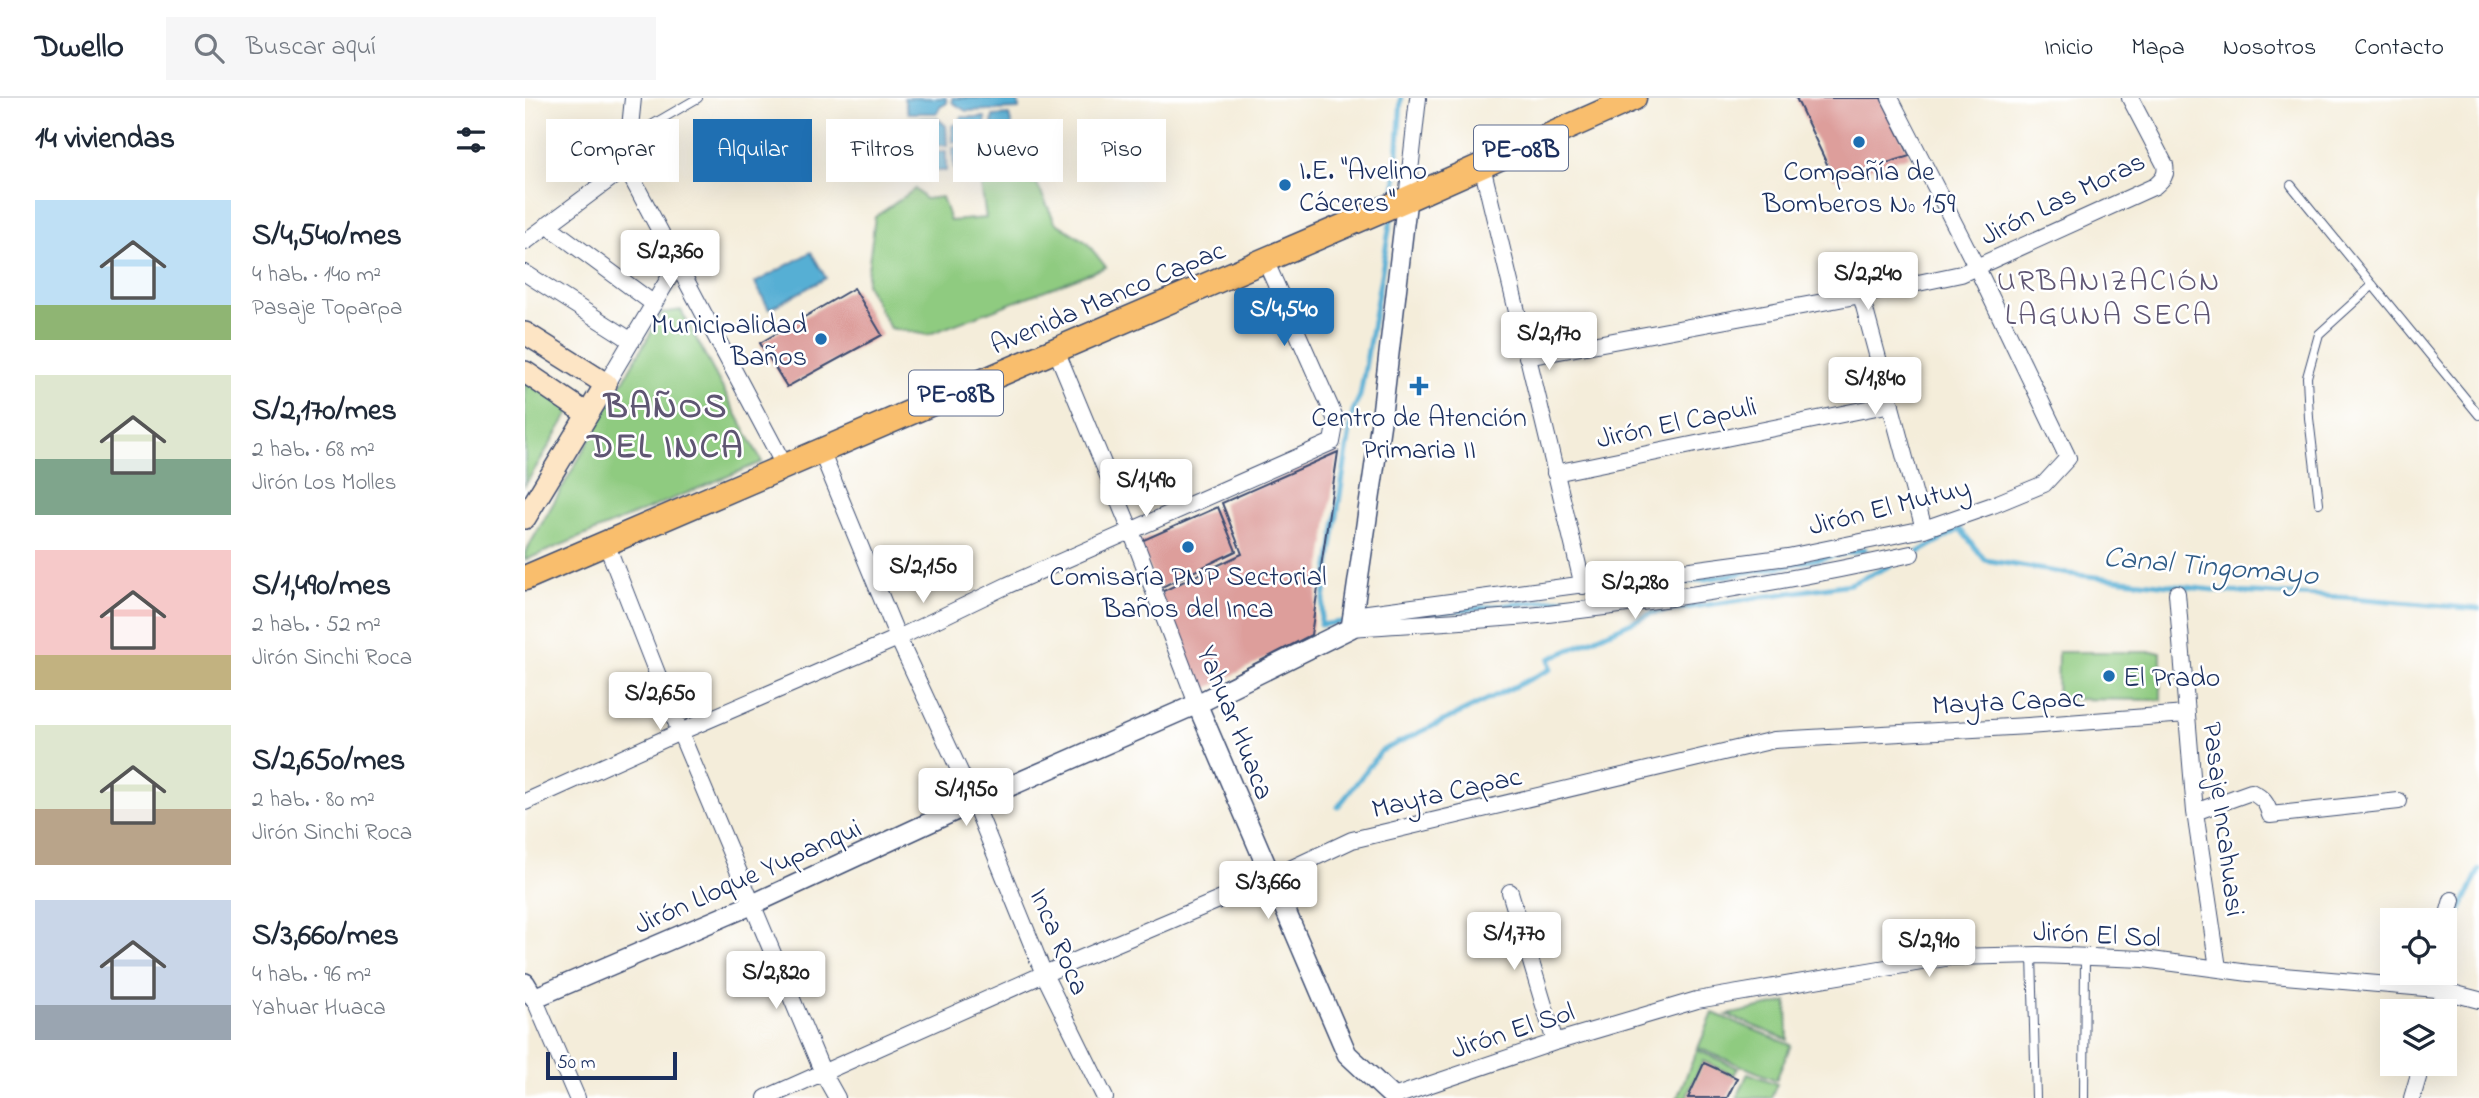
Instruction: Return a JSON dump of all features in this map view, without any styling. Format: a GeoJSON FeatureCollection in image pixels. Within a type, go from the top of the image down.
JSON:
{"type":"FeatureCollection","features":[{"type":"Feature","properties":{"kind":"main road","name":"Avenida Manco Capac"},"geometry":{"type":"LineString","coordinates":[[525,578],[1398,203],[1634,98]]}},
{"type":"Feature","properties":{"kind":"main road"},"geometry":{"type":"LineString","coordinates":[[525,333],[605,384],[525,518]]}},
{"type":"Feature","properties":{"kind":"main road"},"geometry":{"type":"LineString","coordinates":[[525,372],[587,414]]}},
{"type":"Feature","properties":{"kind":"street"},"geometry":{"type":"LineString","coordinates":[[631,119],[633,98]]}},
{"type":"Feature","properties":{"kind":"street"},"geometry":{"type":"LineString","coordinates":[[1417,98],[1398,203],[1381,422],[1352,621],[1546,614],[1703,594],[1838,571],[1911,554]]}},
{"type":"Feature","properties":{"kind":"street","name":"Jirón El Mutuy"},"geometry":{"type":"LineString","coordinates":[[1352,621],[1788,557],[1924,529],[2044,484],[2067,458],[1977,268],[1890,98]]}},
{"type":"Feature","properties":{"kind":"street","name":"Jirón Las Moras"},"geometry":{"type":"LineString","coordinates":[[1527,357],[1861,295],[1977,268],[2155,186],[2166,173],[2165,164],[2130,98]]}},
{"type":"Feature","properties":{"kind":"street"},"geometry":{"type":"LineString","coordinates":[[1482,166],[1583,586]]}},
{"type":"Feature","properties":{"kind":"street"},"geometry":{"type":"LineString","coordinates":[[525,242],[606,182]]}},
{"type":"Feature","properties":{"kind":"street"},"geometry":{"type":"LineString","coordinates":[[635,182],[785,467]]}},
{"type":"Feature","properties":{"kind":"street"},"geometry":{"type":"LineString","coordinates":[[547,225],[654,304]]}},
{"type":"Feature","properties":{"kind":"street"},"geometry":{"type":"LineString","coordinates":[[525,802],[898,638],[1008,585],[1332,442],[1336,420],[1265,260]]}},
{"type":"Feature","properties":{"kind":"street"},"geometry":{"type":"LineString","coordinates":[[605,384],[678,263]]}},
{"type":"Feature","properties":{"kind":"street"},"geometry":{"type":"LineString","coordinates":[[525,273],[632,341]]}},
{"type":"Feature","properties":{"kind":"street"},"geometry":{"type":"LineString","coordinates":[[1861,295],[1924,529]]}},
{"type":"Feature","properties":{"kind":"street","name":"Yahuar Huaca"},"geometry":{"type":"LineString","coordinates":[[1056,350],[1131,531],[1197,704],[1347,1054],[1393,1098]]}},
{"type":"Feature","properties":{"kind":"street","name":"Jirón El Capuli"},"geometry":{"type":"LineString","coordinates":[[1555,473],[1891,404]]}},
{"type":"Feature","properties":{"kind":"street","name":"Inca Roca"},"geometry":{"type":"LineString","coordinates":[[821,451],[898,638],[974,802],[1044,974],[1105,1098]]}},
{"type":"Feature","properties":{"kind":"street"},"geometry":{"type":"LineString","coordinates":[[606,543],[751,905],[823,1073],[837,1098]]}},
{"type":"Feature","properties":{"kind":"street","name":"Pasaje Incahuasi"},"geometry":{"type":"LineString","coordinates":[[2177,593],[2195,813],[2218,968]]}},
{"type":"Feature","properties":{"kind":"street","name":"Jirón Lloque Yupanqui"},"geometry":{"type":"LineString","coordinates":[[529,991],[751,905],[974,802],[1197,704],[1352,621]]}},
{"type":"Feature","properties":{"kind":"street","name":"Mayta Capac"},"geometry":{"type":"LineString","coordinates":[[766,1098],[1044,974],[1271,878],[1352,840],[1774,740],[2186,714]]}},
{"type":"Feature","properties":{"kind":"street"},"geometry":{"type":"LineString","coordinates":[[2195,813],[2252,792],[2262,797],[2270,815],[2399,801]]}},
{"type":"Feature","properties":{"kind":"street"},"geometry":{"type":"LineString","coordinates":[[1510,892],[1555,1042]]}},
{"type":"Feature","properties":{"kind":"street"},"geometry":{"type":"LineString","coordinates":[[2450,908],[2452,900]]}},
{"type":"Feature","properties":{"kind":"street","name":"Jirón El Sol"},"geometry":{"type":"LineString","coordinates":[[1393,1098],[1555,1042],[1697,1000],[1951,957],[2085,956],[2144,959],[2218,968],[2380,977]]}},
{"type":"Feature","properties":{"kind":"street","name":"Jirón El Sol"},"geometry":{"type":"LineString","coordinates":[[2436,985],[2444,991],[2479,1000]]}},
{"type":"Feature","properties":{"kind":"street"},"geometry":{"type":"LineString","coordinates":[[529,991],[577,1098]]}},
{"type":"Feature","properties":{"kind":"street"},"geometry":{"type":"LineString","coordinates":[[2442,999],[2444,991]]}},
{"type":"Feature","properties":{"kind":"street"},"geometry":{"type":"LineString","coordinates":[[2411,1098],[2418,1076]]}},
{"type":"Feature","properties":{"kind":"lane"},"geometry":{"type":"LineString","coordinates":[[662,119],[698,98]]}},
{"type":"Feature","properties":{"kind":"lane"},"geometry":{"type":"LineString","coordinates":[[2291,185],[2479,415]]}},
{"type":"Feature","properties":{"kind":"lane"},"geometry":{"type":"LineString","coordinates":[[2319,503],[2307,377],[2319,334],[2373,285]]}},
{"type":"Feature","properties":{"kind":"lane"},"geometry":{"type":"LineString","coordinates":[[2032,955],[2036,1098]]}},
{"type":"Feature","properties":{"kind":"lane"},"geometry":{"type":"LineString","coordinates":[[2084,1098],[2085,956]]}},
{"type":"Feature","properties":{"kind":"green space"},"geometry":{"type":"Polygon","coordinates":[[[1006,182],[1037,184],[1055,222],[1086,242],[1106,267],[927,335],[890,328],[866,284],[875,217],[915,189],[925,199],[942,197],[950,221],[986,218],[981,185],[1006,182]]]}},
{"type":"Feature","properties":{"kind":"green space"},"geometry":{"type":"Polygon","coordinates":[[[681,310],[762,462],[525,560],[525,553],[662,313],[681,310]]]}},
{"type":"Feature","properties":{"kind":"green space"},"geometry":{"type":"Polygon","coordinates":[[[525,373],[576,402],[525,485],[525,373]]]}},
{"type":"Feature","properties":{"kind":"green space","name":"El Prado"},"geometry":{"type":"Polygon","coordinates":[[[2058,652],[2161,652],[2161,700],[2057,699],[2058,652]]]}},
{"type":"Feature","properties":{"kind":"green space"},"geometry":{"type":"Polygon","coordinates":[[[1787,1002],[1788,1040],[1727,1015],[1787,1002]]]}},
{"type":"Feature","properties":{"kind":"green space"},"geometry":{"type":"Polygon","coordinates":[[[1713,1013],[1791,1045],[1776,1080],[1698,1048],[1713,1013]]]}},
{"type":"Feature","properties":{"kind":"green space"},"geometry":{"type":"Polygon","coordinates":[[[1697,1050],[1738,1068],[1734,1075],[1703,1061],[1686,1098],[1677,1098],[1697,1050]]]}},
{"type":"Feature","properties":{"kind":"green space"},"geometry":{"type":"Polygon","coordinates":[[[1748,1073],[1777,1084],[1771,1098],[1737,1098],[1748,1073]]]}},
{"type":"Feature","properties":{"kind":"water"},"geometry":{"type":"Polygon","coordinates":[[[904,98],[946,98],[947,103],[940,107],[937,113],[908,113],[904,98]]]}},
{"type":"Feature","properties":{"kind":"water"},"geometry":{"type":"Polygon","coordinates":[[[952,98],[1014,98],[1018,100],[1019,109],[966,111],[952,102],[952,98]]]}},
{"type":"Feature","properties":{"kind":"water"},"geometry":{"type":"Polygon","coordinates":[[[1009,115],[1010,119],[993,119],[993,116],[1009,115]]]}},
{"type":"Feature","properties":{"kind":"water"},"geometry":{"type":"Polygon","coordinates":[[[985,117],[985,119],[961,119],[985,117]]]}},
{"type":"Feature","properties":{"kind":"water"},"geometry":{"type":"Polygon","coordinates":[[[939,120],[946,126],[947,145],[939,145],[939,120]]]}},
{"type":"Feature","properties":{"kind":"water"},"geometry":{"type":"Polygon","coordinates":[[[946,151],[946,171],[939,171],[939,152],[946,151]]]}},
{"type":"Feature","properties":{"kind":"water"},"geometry":{"type":"Polygon","coordinates":[[[811,252],[826,278],[769,309],[755,283],[811,252]]]}},
{"type":"Feature","properties":{"kind":"building","name":"Compañía de Bomberos Nº 159"},"geometry":{"type":"Polygon","coordinates":[[[1796,98],[1881,98],[1910,156],[1834,179],[1796,98]]]}},
{"type":"Feature","properties":{"kind":"building","name":"Municipalidad Baños"},"geometry":{"type":"Polygon","coordinates":[[[854,288],[882,335],[787,387],[760,343],[854,288]]]}},
{"type":"Feature","properties":{"kind":"building"},"geometry":{"type":"Polygon","coordinates":[[[1338,452],[1311,635],[1198,693],[1159,593],[1242,554],[1222,503],[1338,452]]]}},
{"type":"Feature","properties":{"kind":"building","name":"Comisaría PNP Sectorial Baños del Inca"},"geometry":{"type":"Polygon","coordinates":[[[1218,507],[1236,551],[1158,589],[1139,542],[1218,507]]]}},
{"type":"Feature","properties":{"kind":"building"},"geometry":{"type":"Polygon","coordinates":[[[1704,1063],[1737,1078],[1727,1098],[1688,1098],[1704,1063]]]}},
{"type":"Feature","properties":{"kind":"waterway"},"geometry":{"type":"LineString","coordinates":[[1395,196],[1401,98]]}},
{"type":"Feature","properties":{"kind":"waterway"},"geometry":{"type":"LineString","coordinates":[[1341,622],[1320,625],[1353,411],[1360,396],[1392,213]]}},
{"type":"Feature","properties":{"kind":"waterway","name":"Canal Tingomayo"},"geometry":{"type":"LineString","coordinates":[[1960,529],[1985,560],[2069,574],[2232,592],[2343,597],[2479,609]]}},
{"type":"Feature","properties":{"kind":"waterway"},"geometry":{"type":"LineString","coordinates":[[1914,555],[1960,529]]}},
{"type":"Feature","properties":{"kind":"waterway"},"geometry":{"type":"LineString","coordinates":[[1922,537],[1954,531]]}},
{"type":"Feature","properties":{"kind":"waterway"},"geometry":{"type":"LineString","coordinates":[[1400,616],[1602,595],[1770,569],[1865,549]]}},
{"type":"Feature","properties":{"kind":"waterway"},"geometry":{"type":"LineString","coordinates":[[1338,807],[1381,751],[1551,669],[1549,659],[1652,613],[1850,584],[1892,565]]}},
{"type":"Feature","properties":{"kind":"waterway"},"geometry":{"type":"LineString","coordinates":[[2457,918],[2479,870]]}},
{"type":"Feature","properties":{"kind":"place","name":"Compañía de Bomberos Nº 159"},"geometry":{"type":"Point","coordinates":[1859,142]}},
{"type":"Feature","properties":{"kind":"place","name":"I.E. \"Avelino Cáceres\""},"geometry":{"type":"Point","coordinates":[1285,185]}},
{"type":"Feature","properties":{"kind":"place","name":"Municipalidad Baños"},"geometry":{"type":"Point","coordinates":[821,339]}},
{"type":"Feature","properties":{"kind":"place","name":"Centro de Atención Primaria II"},"geometry":{"type":"Point","coordinates":[1419,386]}},
{"type":"Feature","properties":{"kind":"place","name":"Comisaría PNP Sectorial Baños del Inca"},"geometry":{"type":"Point","coordinates":[1188,547]}},
{"type":"Feature","properties":{"kind":"place","name":"El Prado"},"geometry":{"type":"Point","coordinates":[2109,676]}},
{"type":"Feature","properties":{"kind":"district","name":"URBANIZACIÓN LAGUNA SECA"},"geometry":{"type":"Point","coordinates":[2109,297]}},
{"type":"Feature","properties":{"kind":"district","name":"BAÑOS DEL INCA"},"geometry":{"type":"Point","coordinates":[666,425]}}]}
